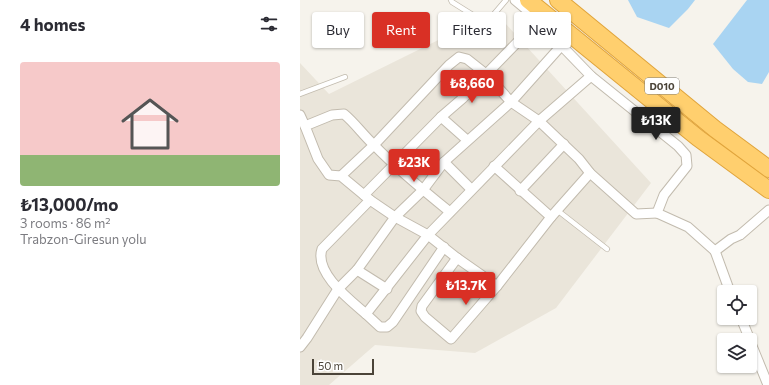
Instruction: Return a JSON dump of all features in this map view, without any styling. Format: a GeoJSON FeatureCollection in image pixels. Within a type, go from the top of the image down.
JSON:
{"type":"FeatureCollection","features":[{"type":"Feature","properties":{"kind":"highway","name":"D010"},"geometry":{"type":"LineString","coordinates":[[558,0],[715,129],[769,169]]}},
{"type":"Feature","properties":{"kind":"highway","name":"D010"},"geometry":{"type":"LineString","coordinates":[[529,4],[698,138],[769,190]]}},
{"type":"Feature","properties":{"kind":"street"},"geometry":{"type":"LineString","coordinates":[[515,0],[529,4]]}},
{"type":"Feature","properties":{"kind":"street"},"geometry":{"type":"LineString","coordinates":[[444,247],[392,322],[387,327],[380,328],[338,289],[323,265],[320,256],[322,249],[395,164],[441,117],[463,98],[514,45]]}},
{"type":"Feature","properties":{"kind":"street"},"geometry":{"type":"LineString","coordinates":[[300,348],[308,338],[338,289],[357,270],[396,217],[423,190],[444,162],[511,102],[559,48]]}},
{"type":"Feature","properties":{"kind":"street"},"geometry":{"type":"LineString","coordinates":[[563,48],[591,76],[678,146],[686,155],[687,166],[664,195],[657,212]]}},
{"type":"Feature","properties":{"kind":"street"},"geometry":{"type":"LineString","coordinates":[[341,176],[374,145],[449,65],[459,58],[468,59],[486,74],[511,102],[539,121],[564,144],[590,172],[636,214],[657,212],[688,227],[715,251],[727,285]]}},
{"type":"Feature","properties":{"kind":"street"},"geometry":{"type":"LineString","coordinates":[[366,314],[428,234],[539,121],[591,76]]}},
{"type":"Feature","properties":{"kind":"street"},"geometry":{"type":"LineString","coordinates":[[305,126],[332,115],[344,114],[374,145],[423,190],[450,212]]}},
{"type":"Feature","properties":{"kind":"street"},"geometry":{"type":"LineString","coordinates":[[300,115],[318,160],[329,175],[341,176],[367,197],[396,217],[428,234],[457,258],[497,286]]}},
{"type":"Feature","properties":{"kind":"street"},"geometry":{"type":"LineString","coordinates":[[441,117],[467,140]]}},
{"type":"Feature","properties":{"kind":"street"},"geometry":{"type":"LineString","coordinates":[[520,191],[564,144]]}},
{"type":"Feature","properties":{"kind":"street"},"geometry":{"type":"LineString","coordinates":[[444,162],[471,189]]}},
{"type":"Feature","properties":{"kind":"street"},"geometry":{"type":"LineString","coordinates":[[494,166],[520,191],[551,217]]}},
{"type":"Feature","properties":{"kind":"street"},"geometry":{"type":"LineString","coordinates":[[457,258],[422,306],[421,312],[451,339],[497,286],[551,217],[590,172]]}},
{"type":"Feature","properties":{"kind":"street"},"geometry":{"type":"LineString","coordinates":[[715,251],[731,239],[740,235],[769,210]]}},
{"type":"Feature","properties":{"kind":"street"},"geometry":{"type":"LineString","coordinates":[[357,270],[387,288]]}},
{"type":"Feature","properties":{"kind":"street"},"geometry":{"type":"LineString","coordinates":[[300,332],[308,338]]}},
{"type":"Feature","properties":{"kind":"street"},"geometry":{"type":"LineString","coordinates":[[757,357],[768,384]]}},
{"type":"Feature","properties":{"kind":"lane"},"geometry":{"type":"LineString","coordinates":[[451,0],[484,22],[489,20],[506,0]]}},
{"type":"Feature","properties":{"kind":"lane"},"geometry":{"type":"LineString","coordinates":[[300,94],[346,78]]}},
{"type":"Feature","properties":{"kind":"lane"},"geometry":{"type":"LineString","coordinates":[[557,210],[607,249]]}},
{"type":"Feature","properties":{"kind":"shaded area"},"geometry":{"type":"Polygon","coordinates":[[[506,24],[514,33],[514,48],[528,48],[651,183],[556,308],[475,353],[375,345],[329,385],[300,385],[300,63],[329,94],[422,48],[430,48],[430,44],[438,40],[438,48],[506,48],[506,24]]]}},
{"type":"Feature","properties":{"kind":"water"},"geometry":{"type":"Polygon","coordinates":[[[628,0],[695,0],[669,28],[637,17],[628,0]]]}},
{"type":"Feature","properties":{"kind":"water"},"geometry":{"type":"Polygon","coordinates":[[[747,0],[769,0],[769,72],[762,84],[748,82],[733,69],[713,44],[747,0]]]}}]}
